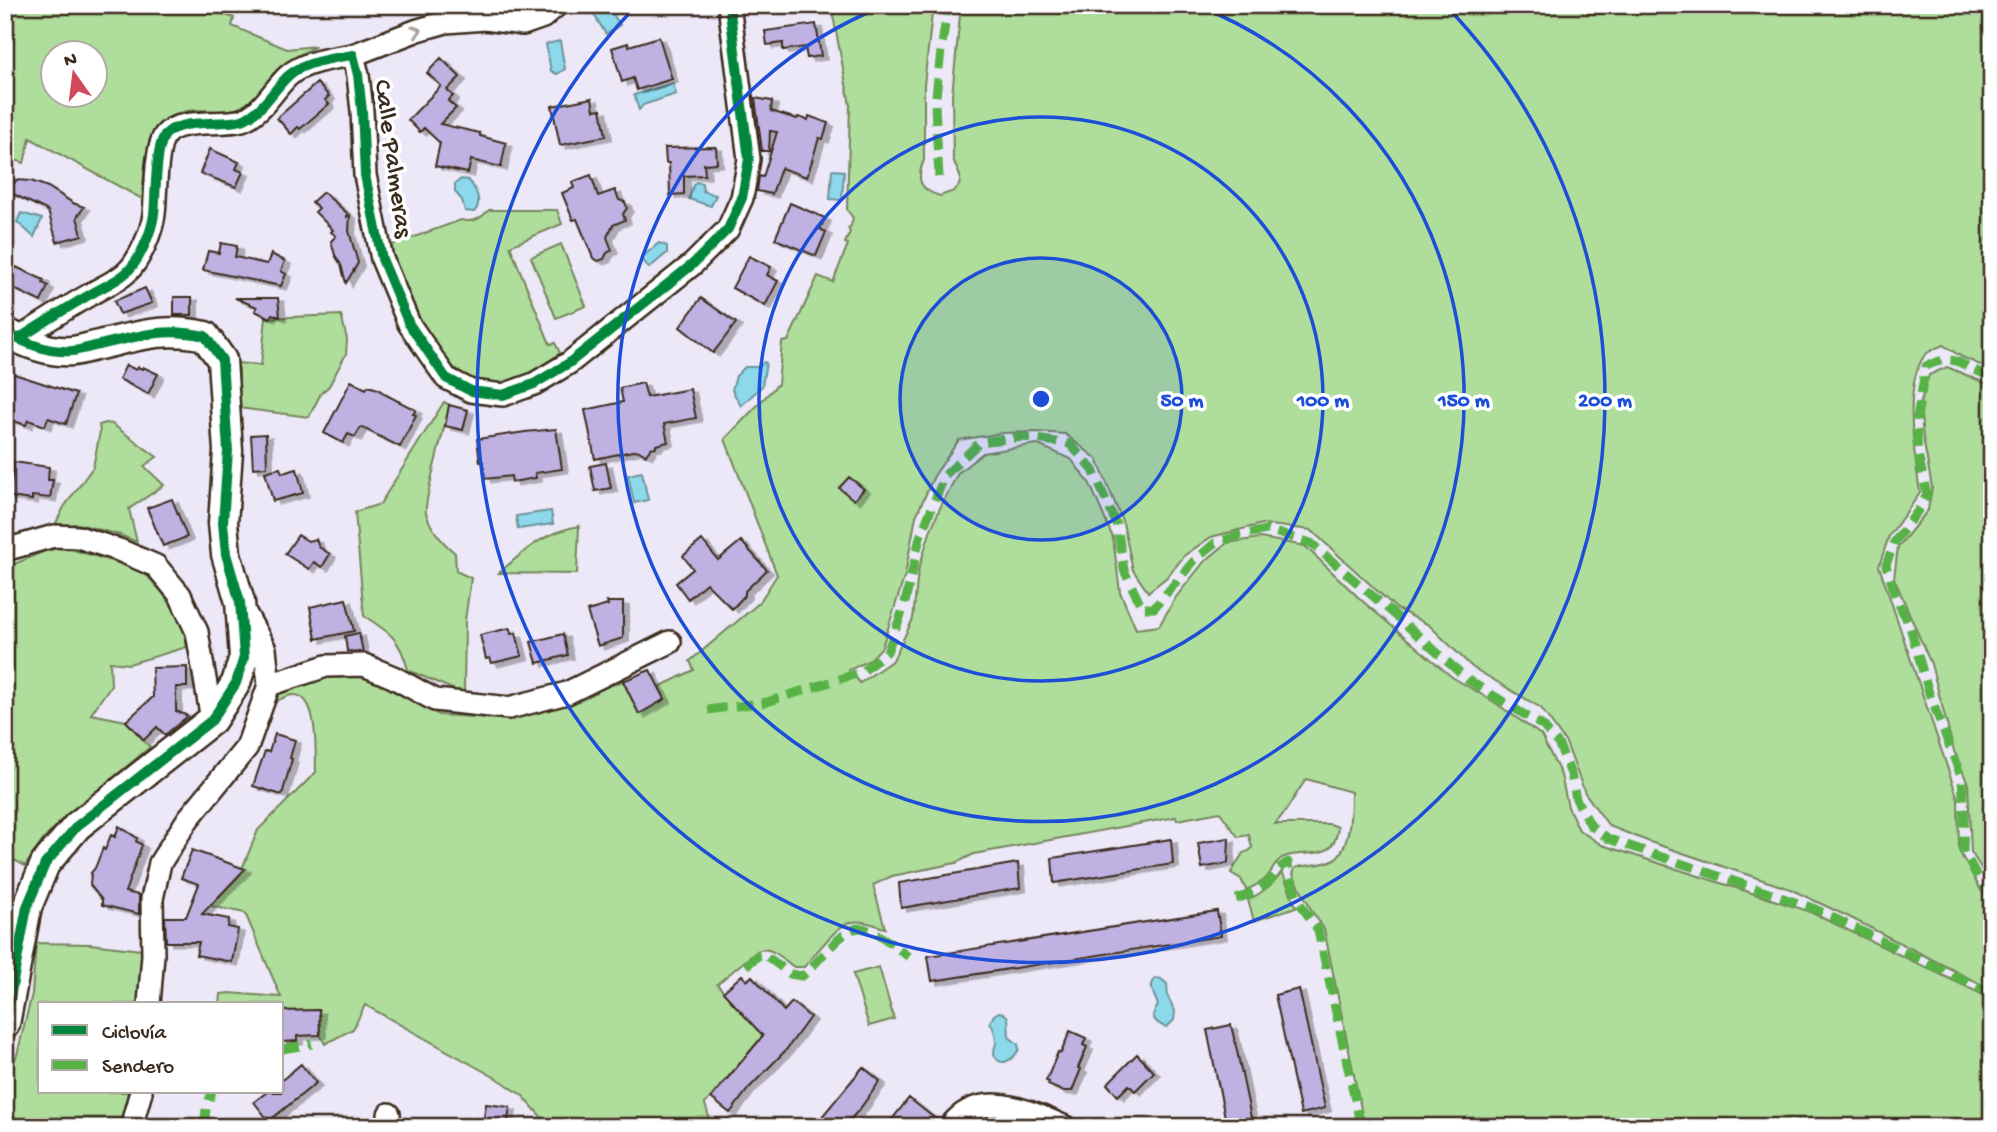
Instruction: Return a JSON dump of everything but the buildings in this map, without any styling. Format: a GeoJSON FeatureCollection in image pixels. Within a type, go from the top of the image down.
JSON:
{"type":"FeatureCollection","features":[{"type":"Feature","properties":{"kind":"street"},"geometry":{"type":"LineString","coordinates":[[353,55],[446,22],[485,19],[523,24],[542,17],[556,5]]}},
{"type":"Feature","properties":{"kind":"street","name":"Calle Palmeras"},"geometry":{"type":"LineString","coordinates":[[12,336],[57,314],[127,272],[145,244],[154,218],[159,150],[165,135],[178,127],[244,119],[260,108],[289,74],[318,61],[353,55],[360,99],[365,175],[382,259],[408,324],[446,378],[471,391],[503,395],[534,384],[569,363],[693,264],[729,229],[742,198],[749,159],[729,5]]}},
{"type":"Feature","properties":{"kind":"street"},"geometry":{"type":"LineString","coordinates":[[12,336],[41,347],[71,351],[158,332],[182,331],[205,336],[222,360],[228,451],[224,533],[226,554],[240,602],[265,649],[269,685],[247,747],[188,819],[160,863],[152,899],[153,956],[149,1002]]}},
{"type":"Feature","properties":{"kind":"street"},"geometry":{"type":"LineString","coordinates":[[5,550],[54,536],[78,537],[119,550],[156,566],[180,596],[197,632],[212,720]]}},
{"type":"Feature","properties":{"kind":"street"},"geometry":{"type":"LineString","coordinates":[[5,1024],[27,907],[45,864],[77,826],[212,720],[236,683],[244,657],[240,602]]}},
{"type":"Feature","properties":{"kind":"street"},"geometry":{"type":"LineString","coordinates":[[269,685],[326,666],[364,665],[435,700],[509,708],[567,693],[670,642]]}},
{"type":"Feature","properties":{"kind":"street"},"geometry":{"type":"LineString","coordinates":[[131,1127],[140,1094]]}},
{"type":"Feature","properties":{"kind":"street"},"geometry":{"type":"LineString","coordinates":[[950,1127],[971,1110],[984,1104],[1004,1104],[1065,1127]]}},
{"type":"Feature","properties":{"kind":"green space"},"geometry":{"type":"Polygon","coordinates":[[[5,5],[195,5],[234,18],[232,26],[287,49],[316,46],[280,68],[254,98],[240,107],[181,112],[168,119],[158,128],[147,154],[142,199],[30,138],[24,163],[6,157],[5,5]]]}},
{"type":"Feature","properties":{"kind":"green space"},"geometry":{"type":"Polygon","coordinates":[[[831,5],[933,5],[924,85],[924,160],[920,178],[928,191],[940,196],[954,191],[960,182],[953,159],[952,95],[961,5],[1992,5],[1992,370],[1943,345],[1924,356],[1913,386],[1912,404],[1913,442],[1920,493],[1889,536],[1879,566],[1958,799],[1959,851],[1982,892],[1992,901],[1992,990],[1790,889],[1609,826],[1585,793],[1566,743],[1541,708],[1472,667],[1429,625],[1397,609],[1311,530],[1262,524],[1211,537],[1185,555],[1167,577],[1148,592],[1133,570],[1123,523],[1097,459],[1065,434],[1003,433],[959,440],[934,476],[916,516],[905,575],[882,647],[870,660],[849,670],[860,683],[893,660],[913,619],[918,571],[940,508],[958,473],[983,453],[1036,444],[1071,459],[1090,484],[1113,538],[1120,592],[1136,629],[1159,626],[1176,597],[1204,562],[1227,543],[1260,538],[1305,546],[1360,599],[1452,677],[1541,735],[1561,775],[1568,807],[1579,830],[1602,845],[1808,911],[1992,999],[1992,1127],[1367,1127],[1362,1114],[1324,929],[1293,874],[1295,868],[1328,862],[1339,855],[1349,829],[1351,792],[1306,779],[1275,824],[1330,824],[1338,827],[1335,839],[1324,851],[1282,858],[1263,881],[1246,890],[1241,879],[1231,873],[1243,853],[1252,848],[1249,835],[1238,837],[1220,812],[1177,820],[1176,817],[974,854],[956,863],[892,876],[873,885],[885,928],[861,922],[846,924],[833,934],[804,967],[794,967],[772,951],[757,951],[717,984],[763,1036],[705,1104],[712,1127],[550,1127],[523,1096],[503,1082],[365,1005],[353,1029],[325,1044],[320,1035],[319,1010],[284,1011],[284,1002],[220,1002],[221,994],[230,993],[281,997],[245,913],[210,906],[239,876],[258,830],[316,772],[315,731],[308,705],[301,697],[291,695],[276,702],[280,690],[304,679],[346,672],[385,683],[439,715],[490,718],[542,710],[623,681],[639,713],[665,699],[659,687],[694,670],[690,661],[759,603],[777,575],[725,439],[778,384],[782,342],[788,341],[818,276],[833,282],[848,244],[845,243],[853,218],[847,210],[850,105],[831,5]]]}},
{"type":"Feature","properties":{"kind":"green space"},"geometry":{"type":"Polygon","coordinates":[[[489,210],[557,210],[562,224],[510,246],[550,344],[555,343],[560,353],[525,378],[493,384],[470,378],[450,364],[433,343],[406,293],[389,246],[461,220],[476,220],[489,210]]]}},
{"type":"Feature","properties":{"kind":"green space"},"geometry":{"type":"Polygon","coordinates":[[[561,244],[586,306],[556,318],[531,257],[561,244]]]}},
{"type":"Feature","properties":{"kind":"green space"},"geometry":{"type":"Polygon","coordinates":[[[341,315],[347,339],[346,354],[309,417],[239,408],[237,363],[261,365],[266,318],[341,315]]]}},
{"type":"Feature","properties":{"kind":"green space"},"geometry":{"type":"Polygon","coordinates":[[[1947,367],[1992,386],[1992,885],[1971,852],[1968,784],[1954,751],[1931,664],[1894,578],[1898,547],[1928,510],[1932,487],[1920,404],[1929,375],[1947,367]]]}},
{"type":"Feature","properties":{"kind":"green space"},"geometry":{"type":"Polygon","coordinates":[[[444,402],[450,405],[431,478],[426,513],[438,535],[455,553],[456,571],[471,578],[465,620],[464,694],[408,670],[398,644],[381,627],[364,616],[355,512],[380,504],[444,402]]]}},
{"type":"Feature","properties":{"kind":"green space"},"geometry":{"type":"Polygon","coordinates":[[[112,424],[157,457],[144,466],[164,485],[129,509],[137,542],[79,524],[55,525],[64,507],[93,467],[99,425],[112,424]]]}},
{"type":"Feature","properties":{"kind":"green space"},"geometry":{"type":"Polygon","coordinates":[[[579,526],[577,574],[499,573],[545,537],[579,526]]]}},
{"type":"Feature","properties":{"kind":"green space"},"geometry":{"type":"Polygon","coordinates":[[[59,548],[142,570],[174,609],[183,626],[187,647],[129,664],[110,662],[111,685],[91,714],[126,721],[150,747],[60,822],[25,866],[5,855],[5,568],[59,548]]]}},
{"type":"Feature","properties":{"kind":"green space"},"geometry":{"type":"Polygon","coordinates":[[[1282,871],[1296,907],[1254,921],[1248,900],[1267,888],[1282,871]]]}},
{"type":"Feature","properties":{"kind":"green space"},"geometry":{"type":"Polygon","coordinates":[[[36,943],[90,944],[141,950],[140,1002],[38,1002],[38,1094],[127,1094],[119,1127],[5,1127],[5,1082],[17,1055],[32,994],[36,943]]]}},
{"type":"Feature","properties":{"kind":"green space"},"geometry":{"type":"Polygon","coordinates":[[[879,967],[894,1019],[869,1026],[853,974],[879,967]]]}},
{"type":"Feature","properties":{"kind":"water"},"geometry":{"type":"Polygon","coordinates":[[[598,5],[607,5],[620,25],[606,34],[591,10],[598,5]]]}},
{"type":"Feature","properties":{"kind":"water"},"geometry":{"type":"Polygon","coordinates":[[[560,41],[565,69],[557,74],[551,71],[546,44],[560,41]]]}},
{"type":"Feature","properties":{"kind":"water"},"geometry":{"type":"Polygon","coordinates":[[[673,83],[676,94],[643,105],[639,110],[634,95],[673,83]]]}},
{"type":"Feature","properties":{"kind":"water"},"geometry":{"type":"Polygon","coordinates":[[[832,170],[844,171],[842,200],[830,199],[832,170]]]}},
{"type":"Feature","properties":{"kind":"water"},"geometry":{"type":"Polygon","coordinates":[[[461,179],[468,180],[476,191],[478,204],[474,212],[465,211],[462,200],[455,192],[455,184],[461,179]]]}},
{"type":"Feature","properties":{"kind":"water"},"geometry":{"type":"Polygon","coordinates":[[[696,182],[702,183],[703,191],[716,195],[711,206],[689,199],[696,182]]]}},
{"type":"Feature","properties":{"kind":"water"},"geometry":{"type":"Polygon","coordinates":[[[21,213],[42,219],[34,237],[17,222],[21,213]]]}},
{"type":"Feature","properties":{"kind":"water"},"geometry":{"type":"Polygon","coordinates":[[[659,243],[667,246],[667,253],[649,268],[641,258],[659,243]]]}},
{"type":"Feature","properties":{"kind":"water"},"geometry":{"type":"Polygon","coordinates":[[[764,362],[762,386],[741,406],[732,390],[736,376],[745,367],[759,367],[764,362]]]}},
{"type":"Feature","properties":{"kind":"water"},"geometry":{"type":"Polygon","coordinates":[[[642,472],[648,500],[634,503],[628,475],[642,472]]]}},
{"type":"Feature","properties":{"kind":"water"},"geometry":{"type":"Polygon","coordinates":[[[551,511],[553,524],[518,529],[516,516],[551,511]]]}},
{"type":"Feature","properties":{"kind":"water"},"geometry":{"type":"Polygon","coordinates":[[[1156,978],[1167,984],[1168,997],[1175,1011],[1174,1020],[1167,1027],[1158,1023],[1153,1015],[1158,1005],[1152,988],[1156,978]]]}},
{"type":"Feature","properties":{"kind":"water"},"geometry":{"type":"Polygon","coordinates":[[[999,1012],[1008,1017],[1009,1037],[1018,1044],[1019,1049],[1014,1056],[1003,1062],[994,1054],[996,1040],[990,1022],[999,1012]]]}},
{"type":"Feature","properties":{"kind":"marked path"},"geometry":{"type":"LineString","coordinates":[[939,177],[935,105],[948,5]]}},
{"type":"Feature","properties":{"kind":"marked path"},"geometry":{"type":"LineString","coordinates":[[1992,376],[1954,361],[1947,360],[1926,366],[1916,423],[1918,454],[1927,495],[1895,541],[1886,565],[1896,598],[1910,627],[1929,693],[1962,779],[1963,851],[1982,884],[1992,893]]}},
{"type":"Feature","properties":{"kind":"marked path"},"geometry":{"type":"LineString","coordinates":[[708,710],[767,702],[862,672],[887,652],[904,607],[920,537],[945,475],[980,442],[1023,437],[1070,444],[1093,470],[1117,526],[1124,570],[1142,608],[1154,608],[1193,562],[1215,543],[1267,530],[1311,543],[1468,680],[1543,726],[1559,745],[1571,774],[1576,799],[1591,826],[1609,839],[1813,908],[1992,994]]}},
{"type":"Feature","properties":{"kind":"marked path"},"geometry":{"type":"LineString","coordinates":[[1236,899],[1260,888],[1288,862],[1289,874],[1299,902],[1318,930],[1362,1127]]}},
{"type":"Feature","properties":{"kind":"marked path"},"geometry":{"type":"LineString","coordinates":[[746,966],[764,954],[790,974],[802,976],[838,939],[854,929],[861,928],[880,936],[909,957]]}},
{"type":"Feature","properties":{"kind":"marked path"},"geometry":{"type":"LineString","coordinates":[[284,1049],[312,1044]]}},
{"type":"Feature","properties":{"kind":"marked path"},"geometry":{"type":"LineString","coordinates":[[204,1127],[211,1094]]}},
{"type":"Feature","properties":{"kind":"cycle path"},"geometry":{"type":"LineString","coordinates":[[18,339],[119,278],[132,267],[151,229],[159,150],[165,135],[180,126],[190,124],[242,120],[261,107],[294,71],[319,61],[353,55],[362,111],[365,175],[382,259],[409,324],[446,378],[471,391],[503,395],[534,384],[569,363],[693,264],[728,229],[742,198],[749,159],[729,5]]}},
{"type":"Feature","properties":{"kind":"cycle path"},"geometry":{"type":"LineString","coordinates":[[5,332],[37,346],[63,351],[151,334],[176,332],[205,336],[222,360],[228,451],[223,523],[226,554],[240,602],[244,657],[236,683],[212,720],[77,826],[45,864],[27,907],[5,1024]]}}]}
